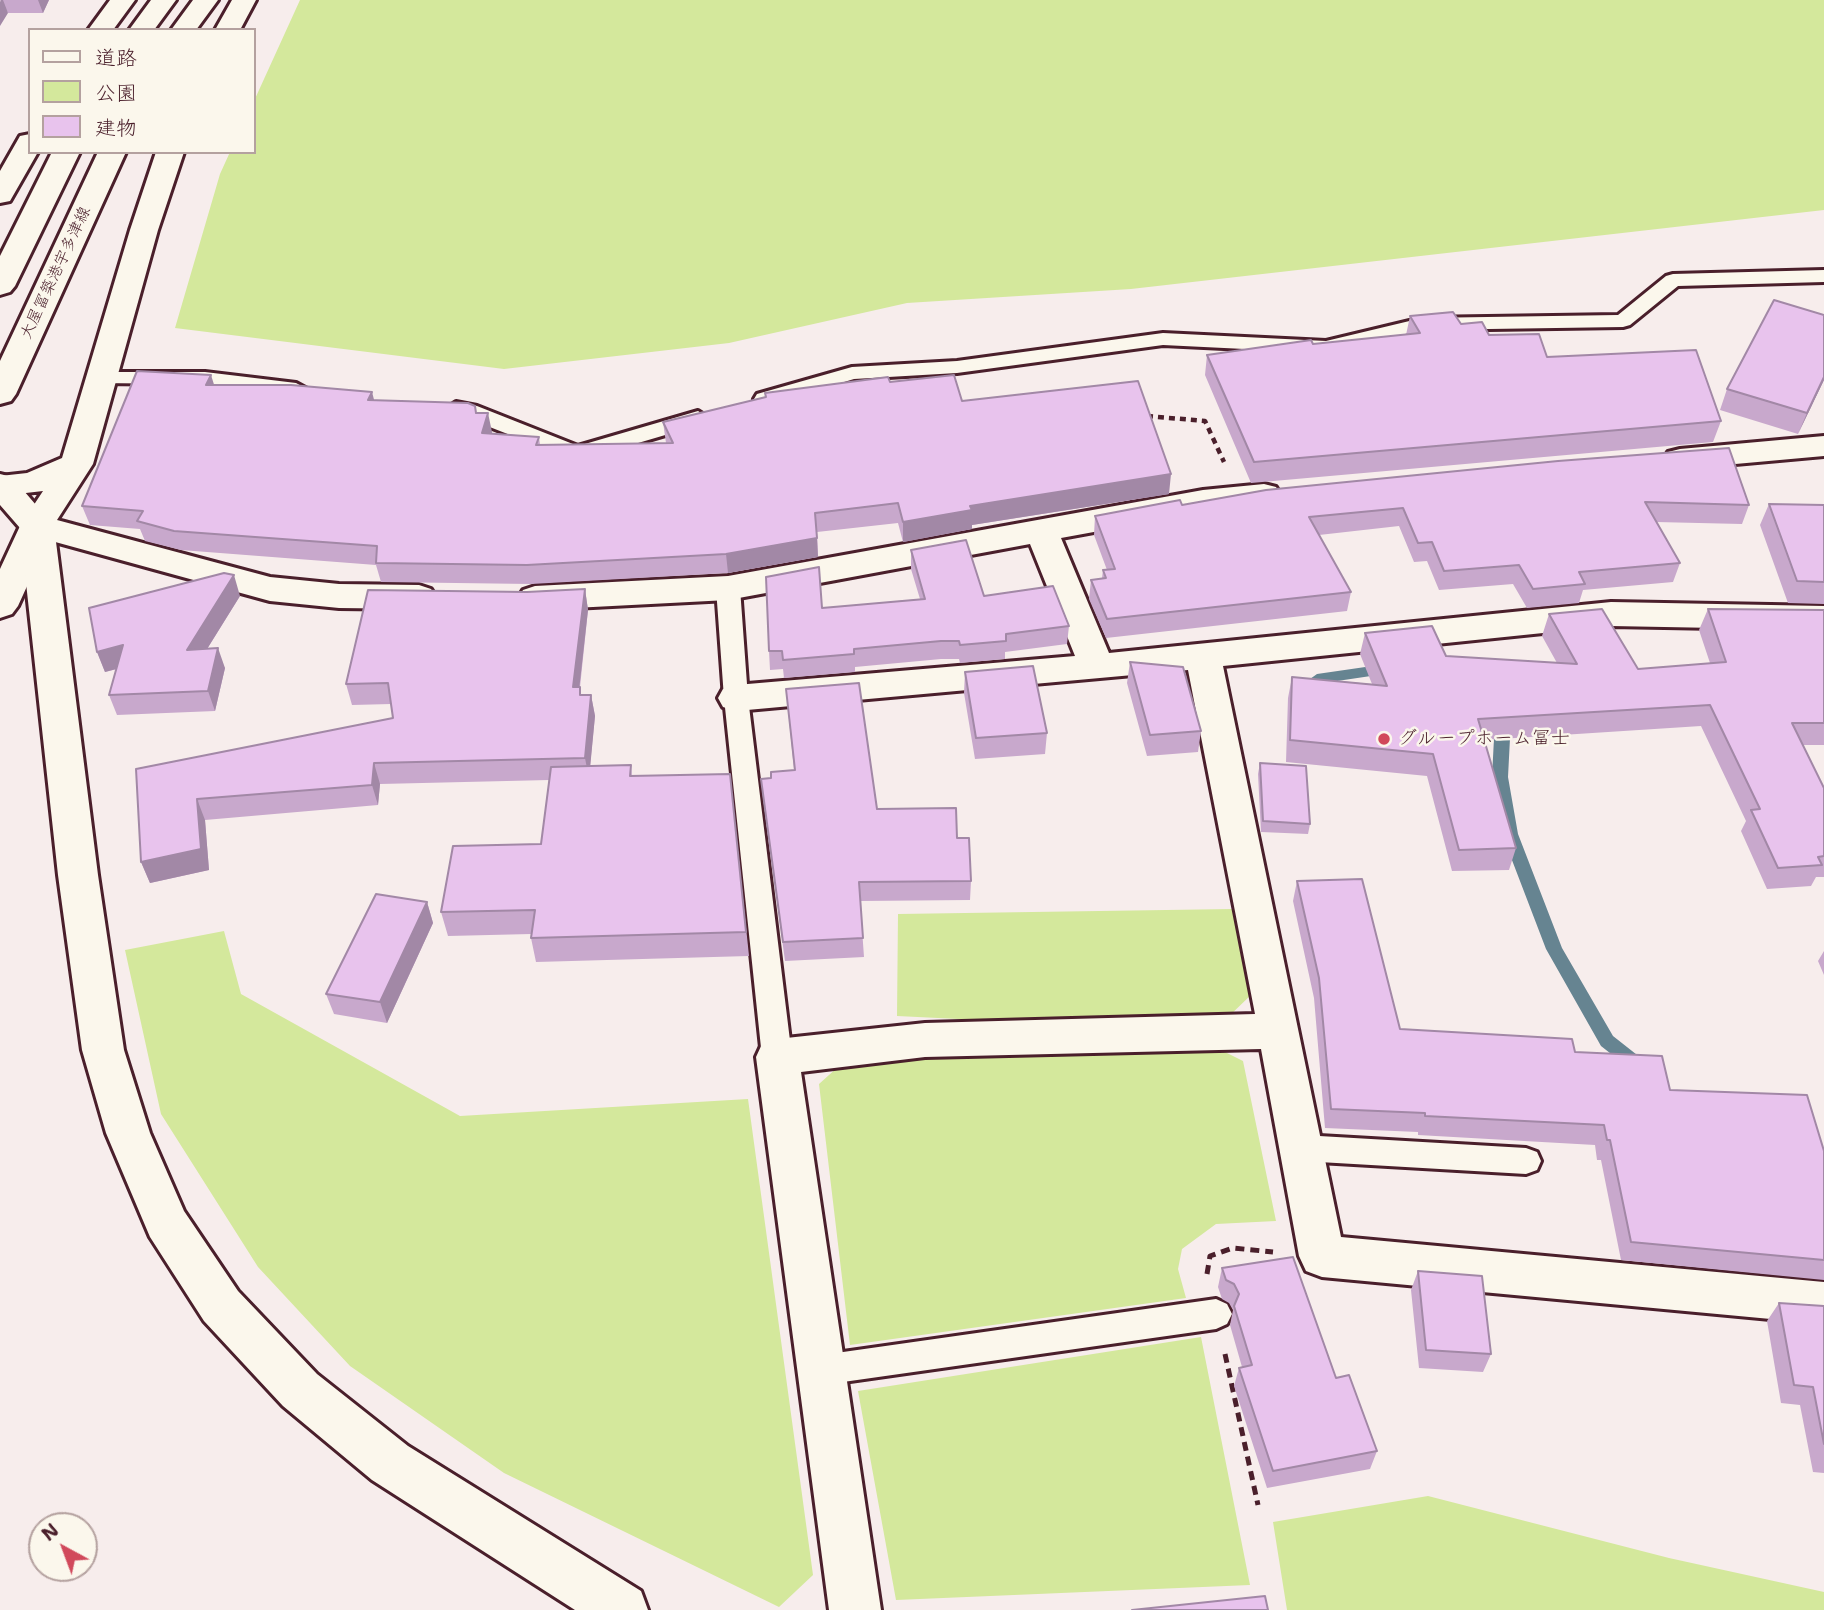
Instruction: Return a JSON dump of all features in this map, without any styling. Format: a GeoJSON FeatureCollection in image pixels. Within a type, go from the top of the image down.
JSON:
{"type":"FeatureCollection","features":[{"type":"Feature","properties":{"kind":"street"},"geometry":{"type":"LineString","coordinates":[[102,28],[123,0]]}},
{"type":"Feature","properties":{"kind":"street"},"geometry":{"type":"LineString","coordinates":[[143,28],[164,0]]}},
{"type":"Feature","properties":{"kind":"street"},"geometry":{"type":"LineString","coordinates":[[185,28],[206,0]]}},
{"type":"Feature","properties":{"kind":"street"},"geometry":{"type":"LineString","coordinates":[[228,28],[244,0]]}},
{"type":"Feature","properties":{"kind":"street"},"geometry":{"type":"LineString","coordinates":[[0,195],[28,146]]}},
{"type":"Feature","properties":{"kind":"street"},"geometry":{"type":"LineString","coordinates":[[0,286],[65,154]]}},
{"type":"Feature","properties":{"kind":"street","name":"大屋冨築港宇多津線"},"geometry":{"type":"LineString","coordinates":[[5,383],[112,154]]}},
{"type":"Feature","properties":{"kind":"street"},"geometry":{"type":"LineString","coordinates":[[0,606],[37,526],[77,464],[144,230],[169,154]]}},
{"type":"Feature","properties":{"kind":"street"},"geometry":{"type":"LineString","coordinates":[[1644,461],[1824,446]]}},
{"type":"Feature","properties":{"kind":"street"},"geometry":{"type":"LineString","coordinates":[[1,485],[33,483],[77,464]]}},
{"type":"Feature","properties":{"kind":"street"},"geometry":{"type":"LineString","coordinates":[[1,485],[37,526],[270,589],[339,596],[449,597]]}},
{"type":"Feature","properties":{"kind":"street"},"geometry":{"type":"LineString","coordinates":[[504,598],[728,587],[1203,501],[1294,492]]}},
{"type":"Feature","properties":{"kind":"street"},"geometry":{"type":"LineString","coordinates":[[37,526],[78,875],[103,1050],[128,1133],[166,1223],[221,1306],[300,1390],[390,1463],[622,1610]]}},
{"type":"Feature","properties":{"kind":"street"},"geometry":{"type":"LineString","coordinates":[[1042,532],[1097,666]]}},
{"type":"Feature","properties":{"kind":"street"},"geometry":{"type":"LineString","coordinates":[[736,698],[1097,666],[1611,614],[1824,618]]}},
{"type":"Feature","properties":{"kind":"street"},"geometry":{"type":"LineString","coordinates":[[1203,654],[1322,1256],[1824,1303]]}},
{"type":"Feature","properties":{"kind":"street"},"geometry":{"type":"LineString","coordinates":[[855,1610],[777,1057],[925,1040],[1279,1031]]}},
{"type":"Feature","properties":{"kind":"lane"},"geometry":{"type":"LineString","coordinates":[[747,404],[852,373],[957,368],[1163,339],[1326,347],[1422,324],[1623,321],[1673,280],[1824,276]]}},
{"type":"Feature","properties":{"kind":"lane"},"geometry":{"type":"LineString","coordinates":[[102,378],[205,378],[317,392]]}},
{"type":"Feature","properties":{"kind":"lane"},"geometry":{"type":"LineString","coordinates":[[442,408],[469,411],[577,454],[721,412]]}},
{"type":"Feature","properties":{"kind":"lane"},"geometry":{"type":"LineString","coordinates":[[728,587],[736,698],[777,1057]]}},
{"type":"Feature","properties":{"kind":"lane"},"geometry":{"type":"LineString","coordinates":[[1302,1148],[1526,1161]]}},
{"type":"Feature","properties":{"kind":"lane"},"geometry":{"type":"LineString","coordinates":[[822,1370],[1216,1314]]}},
{"type":"Feature","properties":{"kind":"path"},"geometry":{"type":"LineString","coordinates":[[1136,413],[1161,419],[1205,421],[1240,497]]}},
{"type":"Feature","properties":{"kind":"green space"},"geometry":{"type":"Polygon","coordinates":[[[300,0],[1824,0],[1824,210],[1131,289],[907,303],[729,343],[504,369],[175,328],[220,174],[229,154],[256,154],[256,97],[300,0]]]}},
{"type":"Feature","properties":{"kind":"green space"},"geometry":{"type":"Polygon","coordinates":[[[1233,909],[1252,994],[1225,1020],[1041,1023],[897,1016],[898,914],[1233,909]]]}},
{"type":"Feature","properties":{"kind":"green space"},"geometry":{"type":"Polygon","coordinates":[[[224,931],[241,994],[460,1116],[748,1099],[813,1575],[779,1607],[504,1473],[350,1366],[258,1267],[161,1114],[125,950],[224,931]]]}},
{"type":"Feature","properties":{"kind":"green space"},"geometry":{"type":"Polygon","coordinates":[[[1223,1051],[1243,1061],[1276,1221],[1216,1224],[1182,1249],[1178,1269],[1186,1298],[850,1345],[819,1084],[839,1066],[1001,1053],[1223,1051]]]}},
{"type":"Feature","properties":{"kind":"green space"},"geometry":{"type":"Polygon","coordinates":[[[1201,1337],[1250,1585],[896,1600],[858,1391],[1201,1337]]]}},
{"type":"Feature","properties":{"kind":"green space"},"geometry":{"type":"Polygon","coordinates":[[[1428,1496],[1669,1558],[1824,1592],[1824,1610],[1287,1610],[1273,1522],[1428,1496]]]}},
{"type":"Feature","properties":{"kind":"building"},"geometry":{"type":"Polygon","coordinates":[[[1774,300],[1824,315],[1824,377],[1807,413],[1727,389],[1774,300]]]}},
{"type":"Feature","properties":{"kind":"building"},"geometry":{"type":"Polygon","coordinates":[[[1453,312],[1461,324],[1482,322],[1489,335],[1539,334],[1547,357],[1696,350],[1721,421],[1254,462],[1207,355],[1311,340],[1313,344],[1420,333],[1410,316],[1453,312]]]}},
{"type":"Feature","properties":{"kind":"building"},"geometry":{"type":"Polygon","coordinates":[[[137,371],[211,375],[206,385],[291,385],[372,392],[368,400],[468,403],[475,406],[476,413],[488,413],[482,433],[539,437],[536,445],[673,443],[663,422],[766,397],[765,393],[888,377],[890,382],[954,375],[962,401],[1138,381],[1171,474],[970,506],[972,510],[903,522],[898,503],[815,513],[817,538],[726,554],[527,565],[376,563],[377,546],[174,531],[137,521],[143,511],[82,506],[137,371]]]}},
{"type":"Feature","properties":{"kind":"building"},"geometry":{"type":"Polygon","coordinates":[[[1729,448],[1749,505],[1645,502],[1680,563],[1579,572],[1585,584],[1533,589],[1519,565],[1444,571],[1432,542],[1418,543],[1403,508],[1309,517],[1351,592],[1107,619],[1091,580],[1106,578],[1103,570],[1115,569],[1095,516],[1180,500],[1182,505],[1266,490],[1558,461],[1729,448]]]}},
{"type":"Feature","properties":{"kind":"building"},"geometry":{"type":"Polygon","coordinates":[[[1769,504],[1824,505],[1824,582],[1797,581],[1769,504]]]}},
{"type":"Feature","properties":{"kind":"building"},"geometry":{"type":"Polygon","coordinates":[[[966,540],[984,596],[1053,586],[1069,626],[1006,634],[1006,641],[960,645],[959,641],[941,641],[854,649],[854,654],[783,660],[782,651],[769,651],[766,577],[819,567],[822,608],[925,599],[911,550],[966,540]]]}},
{"type":"Feature","properties":{"kind":"building"},"geometry":{"type":"Polygon","coordinates":[[[224,573],[234,575],[187,650],[218,648],[208,691],[109,695],[123,645],[97,652],[89,608],[224,573]]]}},
{"type":"Feature","properties":{"kind":"building"},"geometry":{"type":"Polygon","coordinates":[[[585,589],[573,687],[580,687],[580,695],[591,695],[585,758],[374,763],[372,785],[197,799],[201,849],[141,862],[136,769],[393,718],[388,683],[346,684],[368,590],[527,592],[585,589]]]}},
{"type":"Feature","properties":{"kind":"building"},"geometry":{"type":"Polygon","coordinates":[[[1602,609],[1638,669],[1726,662],[1708,609],[1824,610],[1824,723],[1792,723],[1824,788],[1824,856],[1818,857],[1822,865],[1778,868],[1751,810],[1760,809],[1710,705],[1478,719],[1516,848],[1459,850],[1433,754],[1290,740],[1292,677],[1387,686],[1365,633],[1432,626],[1446,656],[1577,664],[1549,614],[1602,609]]]}},
{"type":"Feature","properties":{"kind":"building"},"geometry":{"type":"Polygon","coordinates":[[[1130,662],[1183,667],[1201,731],[1150,735],[1130,662]]]}},
{"type":"Feature","properties":{"kind":"building"},"geometry":{"type":"Polygon","coordinates":[[[1033,666],[1047,733],[976,738],[965,672],[1033,666]]]}},
{"type":"Feature","properties":{"kind":"building"},"geometry":{"type":"Polygon","coordinates":[[[859,683],[877,809],[956,808],[957,838],[969,838],[971,881],[859,882],[863,938],[783,942],[761,779],[771,778],[771,772],[795,770],[786,689],[859,683]]]}},
{"type":"Feature","properties":{"kind":"building"},"geometry":{"type":"Polygon","coordinates":[[[1260,763],[1306,766],[1310,824],[1263,821],[1260,763]]]}},
{"type":"Feature","properties":{"kind":"building"},"geometry":{"type":"Polygon","coordinates":[[[631,765],[630,776],[730,774],[746,932],[531,938],[535,910],[441,912],[453,846],[541,844],[551,767],[631,765]]]}},
{"type":"Feature","properties":{"kind":"building"},"geometry":{"type":"Polygon","coordinates":[[[1362,879],[1400,1029],[1572,1039],[1575,1052],[1662,1056],[1670,1090],[1807,1095],[1824,1151],[1824,1260],[1631,1242],[1610,1140],[1607,1140],[1604,1125],[1331,1109],[1319,978],[1297,881],[1362,879]]]}},
{"type":"Feature","properties":{"kind":"building"},"geometry":{"type":"Polygon","coordinates":[[[376,894],[427,902],[380,1002],[326,994],[376,894]]]}},
{"type":"Feature","properties":{"kind":"building"},"geometry":{"type":"Polygon","coordinates":[[[1293,1257],[1336,1378],[1349,1375],[1377,1451],[1273,1471],[1239,1368],[1252,1365],[1234,1306],[1239,1294],[1234,1284],[1226,1280],[1222,1268],[1293,1257]]]}},
{"type":"Feature","properties":{"kind":"building"},"geometry":{"type":"Polygon","coordinates":[[[1418,1271],[1482,1276],[1491,1354],[1426,1350],[1418,1271]]]}},
{"type":"Feature","properties":{"kind":"building"},"geometry":{"type":"Polygon","coordinates":[[[1779,1303],[1824,1306],[1824,1444],[1813,1387],[1794,1385],[1779,1303]]]}},
{"type":"Feature","properties":{"kind":"building"},"geometry":{"type":"Polygon","coordinates":[[[1265,1596],[1268,1610],[1132,1610],[1265,1596]]]}},
{"type":"Feature","properties":{"kind":"waterway"},"geometry":{"type":"LineString","coordinates":[[1317,679],[1386,669]]}},
{"type":"Feature","properties":{"kind":"waterway"},"geometry":{"type":"LineString","coordinates":[[1503,719],[1500,777],[1510,834],[1554,949],[1607,1041],[1640,1067]]}},
{"type":"Feature","properties":{"kind":"place","name":"グループホーム冨士"},"geometry":{"type":"Point","coordinates":[1384,739]}}]}
